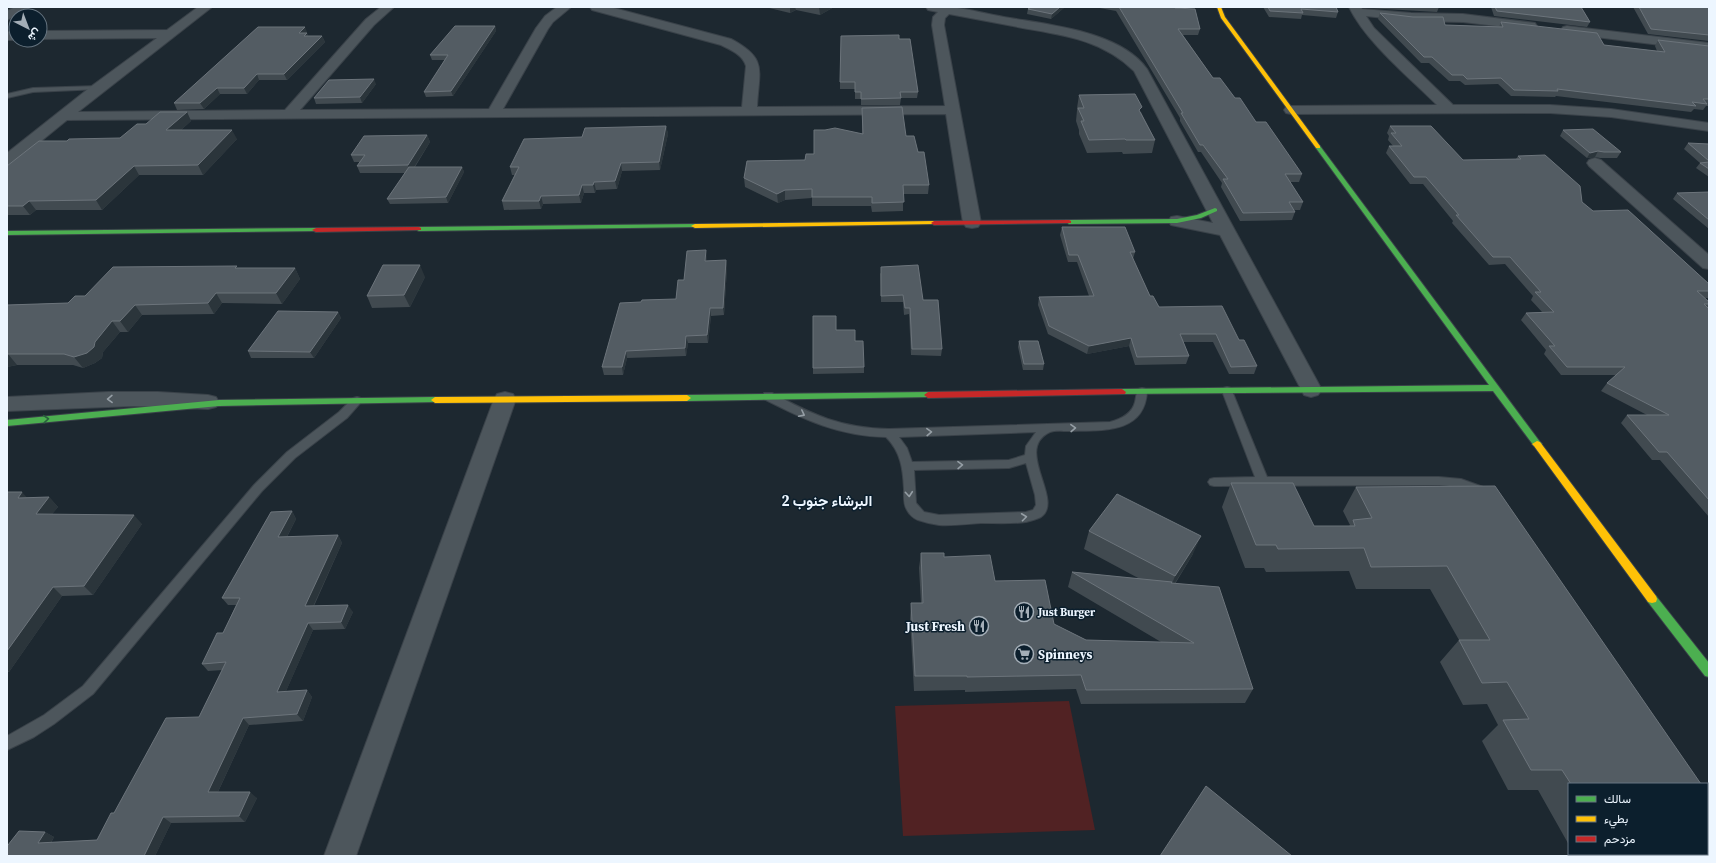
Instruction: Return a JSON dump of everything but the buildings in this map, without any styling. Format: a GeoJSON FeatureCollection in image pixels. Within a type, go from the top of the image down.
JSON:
{"type":"FeatureCollection","features":[{"type":"Feature","properties":{"kind":"street"},"geometry":{"type":"LineString","coordinates":[[7,16],[24,7]]}},
{"type":"Feature","properties":{"kind":"street"},"geometry":{"type":"LineString","coordinates":[[7,161],[98,88],[206,7]]}},
{"type":"Feature","properties":{"kind":"street"},"geometry":{"type":"LineString","coordinates":[[289,114],[370,22],[388,7]]}},
{"type":"Feature","properties":{"kind":"street"},"geometry":{"type":"LineString","coordinates":[[493,114],[542,28],[549,19],[565,7]]}},
{"type":"Feature","properties":{"kind":"street"},"geometry":{"type":"LineString","coordinates":[[596,7],[716,39],[741,50],[751,60],[753,66],[749,112]]}},
{"type":"Feature","properties":{"kind":"street"},"geometry":{"type":"LineString","coordinates":[[932,7],[1078,35],[1110,46],[1133,60],[1140,69],[1312,390]]}},
{"type":"Feature","properties":{"kind":"street"},"geometry":{"type":"LineString","coordinates":[[1219,7],[1222,17],[1461,338],[1628,567],[1709,672]]}},
{"type":"Feature","properties":{"kind":"street"},"geometry":{"type":"LineString","coordinates":[[947,10],[939,17],[938,24],[972,223]]}},
{"type":"Feature","properties":{"kind":"street"},"geometry":{"type":"LineString","coordinates":[[1357,13],[1370,31],[1450,109]]}},
{"type":"Feature","properties":{"kind":"street"},"geometry":{"type":"LineString","coordinates":[[1357,13],[1411,17],[1463,18],[1709,47]]}},
{"type":"Feature","properties":{"kind":"street"},"geometry":{"type":"LineString","coordinates":[[48,36],[168,34]]}},
{"type":"Feature","properties":{"kind":"street"},"geometry":{"type":"LineString","coordinates":[[63,116],[952,110]]}},
{"type":"Feature","properties":{"kind":"street"},"geometry":{"type":"LineString","coordinates":[[1291,110],[1580,110],[1709,127]]}},
{"type":"Feature","properties":{"kind":"street"},"geometry":{"type":"LineString","coordinates":[[1594,163],[1709,264]]}},
{"type":"Feature","properties":{"kind":"street"},"geometry":{"type":"LineString","coordinates":[[1177,221],[1199,217],[1215,210]]}},
{"type":"Feature","properties":{"kind":"street"},"geometry":{"type":"LineString","coordinates":[[7,232],[1177,221],[1202,225],[1227,232]]}},
{"type":"Feature","properties":{"kind":"street"},"geometry":{"type":"LineString","coordinates":[[7,423],[219,403],[1496,388]]}},
{"type":"Feature","properties":{"kind":"street"},"geometry":{"type":"LineString","coordinates":[[7,404],[123,398],[172,399],[219,403]]}},
{"type":"Feature","properties":{"kind":"street"},"geometry":{"type":"LineString","coordinates":[[340,856],[505,399]]}},
{"type":"Feature","properties":{"kind":"lane"},"geometry":{"type":"LineString","coordinates":[[7,96],[33,90],[98,88]]}},
{"type":"Feature","properties":{"kind":"lane"},"geometry":{"type":"LineString","coordinates":[[1227,391],[1263,482]]}},
{"type":"Feature","properties":{"kind":"lane"},"geometry":{"type":"LineString","coordinates":[[767,396],[812,419],[835,428],[862,432],[889,433],[1101,427],[1119,424],[1133,416],[1141,404],[1142,392]]}},
{"type":"Feature","properties":{"kind":"lane"},"geometry":{"type":"LineString","coordinates":[[7,743],[29,733],[51,720],[88,690],[258,488],[291,455],[343,415],[357,401]]}},
{"type":"Feature","properties":{"kind":"lane"},"geometry":{"type":"LineString","coordinates":[[889,433],[903,448],[906,457],[910,503],[912,508],[920,516],[939,520],[1022,518],[1037,513],[1042,506],[1030,458],[1030,451],[1036,438],[1048,428]]}},
{"type":"Feature","properties":{"kind":"lane"},"geometry":{"type":"LineString","coordinates":[[907,466],[1009,464],[1030,458]]}},
{"type":"Feature","properties":{"kind":"lane"},"geometry":{"type":"LineString","coordinates":[[1214,482],[1439,481],[1461,483],[1484,492],[1494,499]]}},
{"type":"Feature","properties":{"kind":"shaded area"},"geometry":{"type":"Polygon","coordinates":[[[1069,701],[1095,830],[903,836],[895,706],[1069,701]]]}},
{"type":"Feature","properties":{"kind":"traffic: fast"},"geometry":{"type":"LineString","coordinates":[[1318,147],[1537,444]]}},
{"type":"Feature","properties":{"kind":"traffic: fast"},"geometry":{"type":"LineString","coordinates":[[1069,222],[1177,221],[1199,217],[1215,210]]}},
{"type":"Feature","properties":{"kind":"traffic: fast"},"geometry":{"type":"LineString","coordinates":[[419,229],[695,226]]}},
{"type":"Feature","properties":{"kind":"traffic: fast"},"geometry":{"type":"LineString","coordinates":[[7,233],[316,230]]}},
{"type":"Feature","properties":{"kind":"traffic: fast"},"geometry":{"type":"LineString","coordinates":[[1122,392],[1496,388]]}},
{"type":"Feature","properties":{"kind":"traffic: fast"},"geometry":{"type":"LineString","coordinates":[[687,398],[928,395]]}},
{"type":"Feature","properties":{"kind":"traffic: fast"},"geometry":{"type":"LineString","coordinates":[[7,423],[219,403],[435,400]]}},
{"type":"Feature","properties":{"kind":"traffic: fast"},"geometry":{"type":"LineString","coordinates":[[1652,599],[1709,672]]}},
{"type":"Feature","properties":{"kind":"traffic: slow"},"geometry":{"type":"LineString","coordinates":[[1219,7],[1223,17],[1318,147]]}},
{"type":"Feature","properties":{"kind":"traffic: slow"},"geometry":{"type":"LineString","coordinates":[[695,226],[934,223]]}},
{"type":"Feature","properties":{"kind":"traffic: slow"},"geometry":{"type":"LineString","coordinates":[[435,400],[687,398]]}},
{"type":"Feature","properties":{"kind":"traffic: slow"},"geometry":{"type":"LineString","coordinates":[[1537,444],[1652,599]]}},
{"type":"Feature","properties":{"kind":"traffic: jam"},"geometry":{"type":"LineString","coordinates":[[934,223],[1069,222]]}},
{"type":"Feature","properties":{"kind":"traffic: jam"},"geometry":{"type":"LineString","coordinates":[[316,230],[419,229]]}},
{"type":"Feature","properties":{"kind":"traffic: jam"},"geometry":{"type":"LineString","coordinates":[[928,395],[1122,392]]}},
{"type":"Feature","properties":{"kind":"place","name":"Just Burger"},"geometry":{"type":"Point","coordinates":[1024,612]}},
{"type":"Feature","properties":{"kind":"place","name":"Just Fresh"},"geometry":{"type":"Point","coordinates":[979,626]}},
{"type":"Feature","properties":{"kind":"place","name":"Spinneys"},"geometry":{"type":"Point","coordinates":[1024,654]}},
{"type":"Feature","properties":{"kind":"district","name":"البرشاء جنوب 2"},"geometry":{"type":"Point","coordinates":[827,500]}}]}
